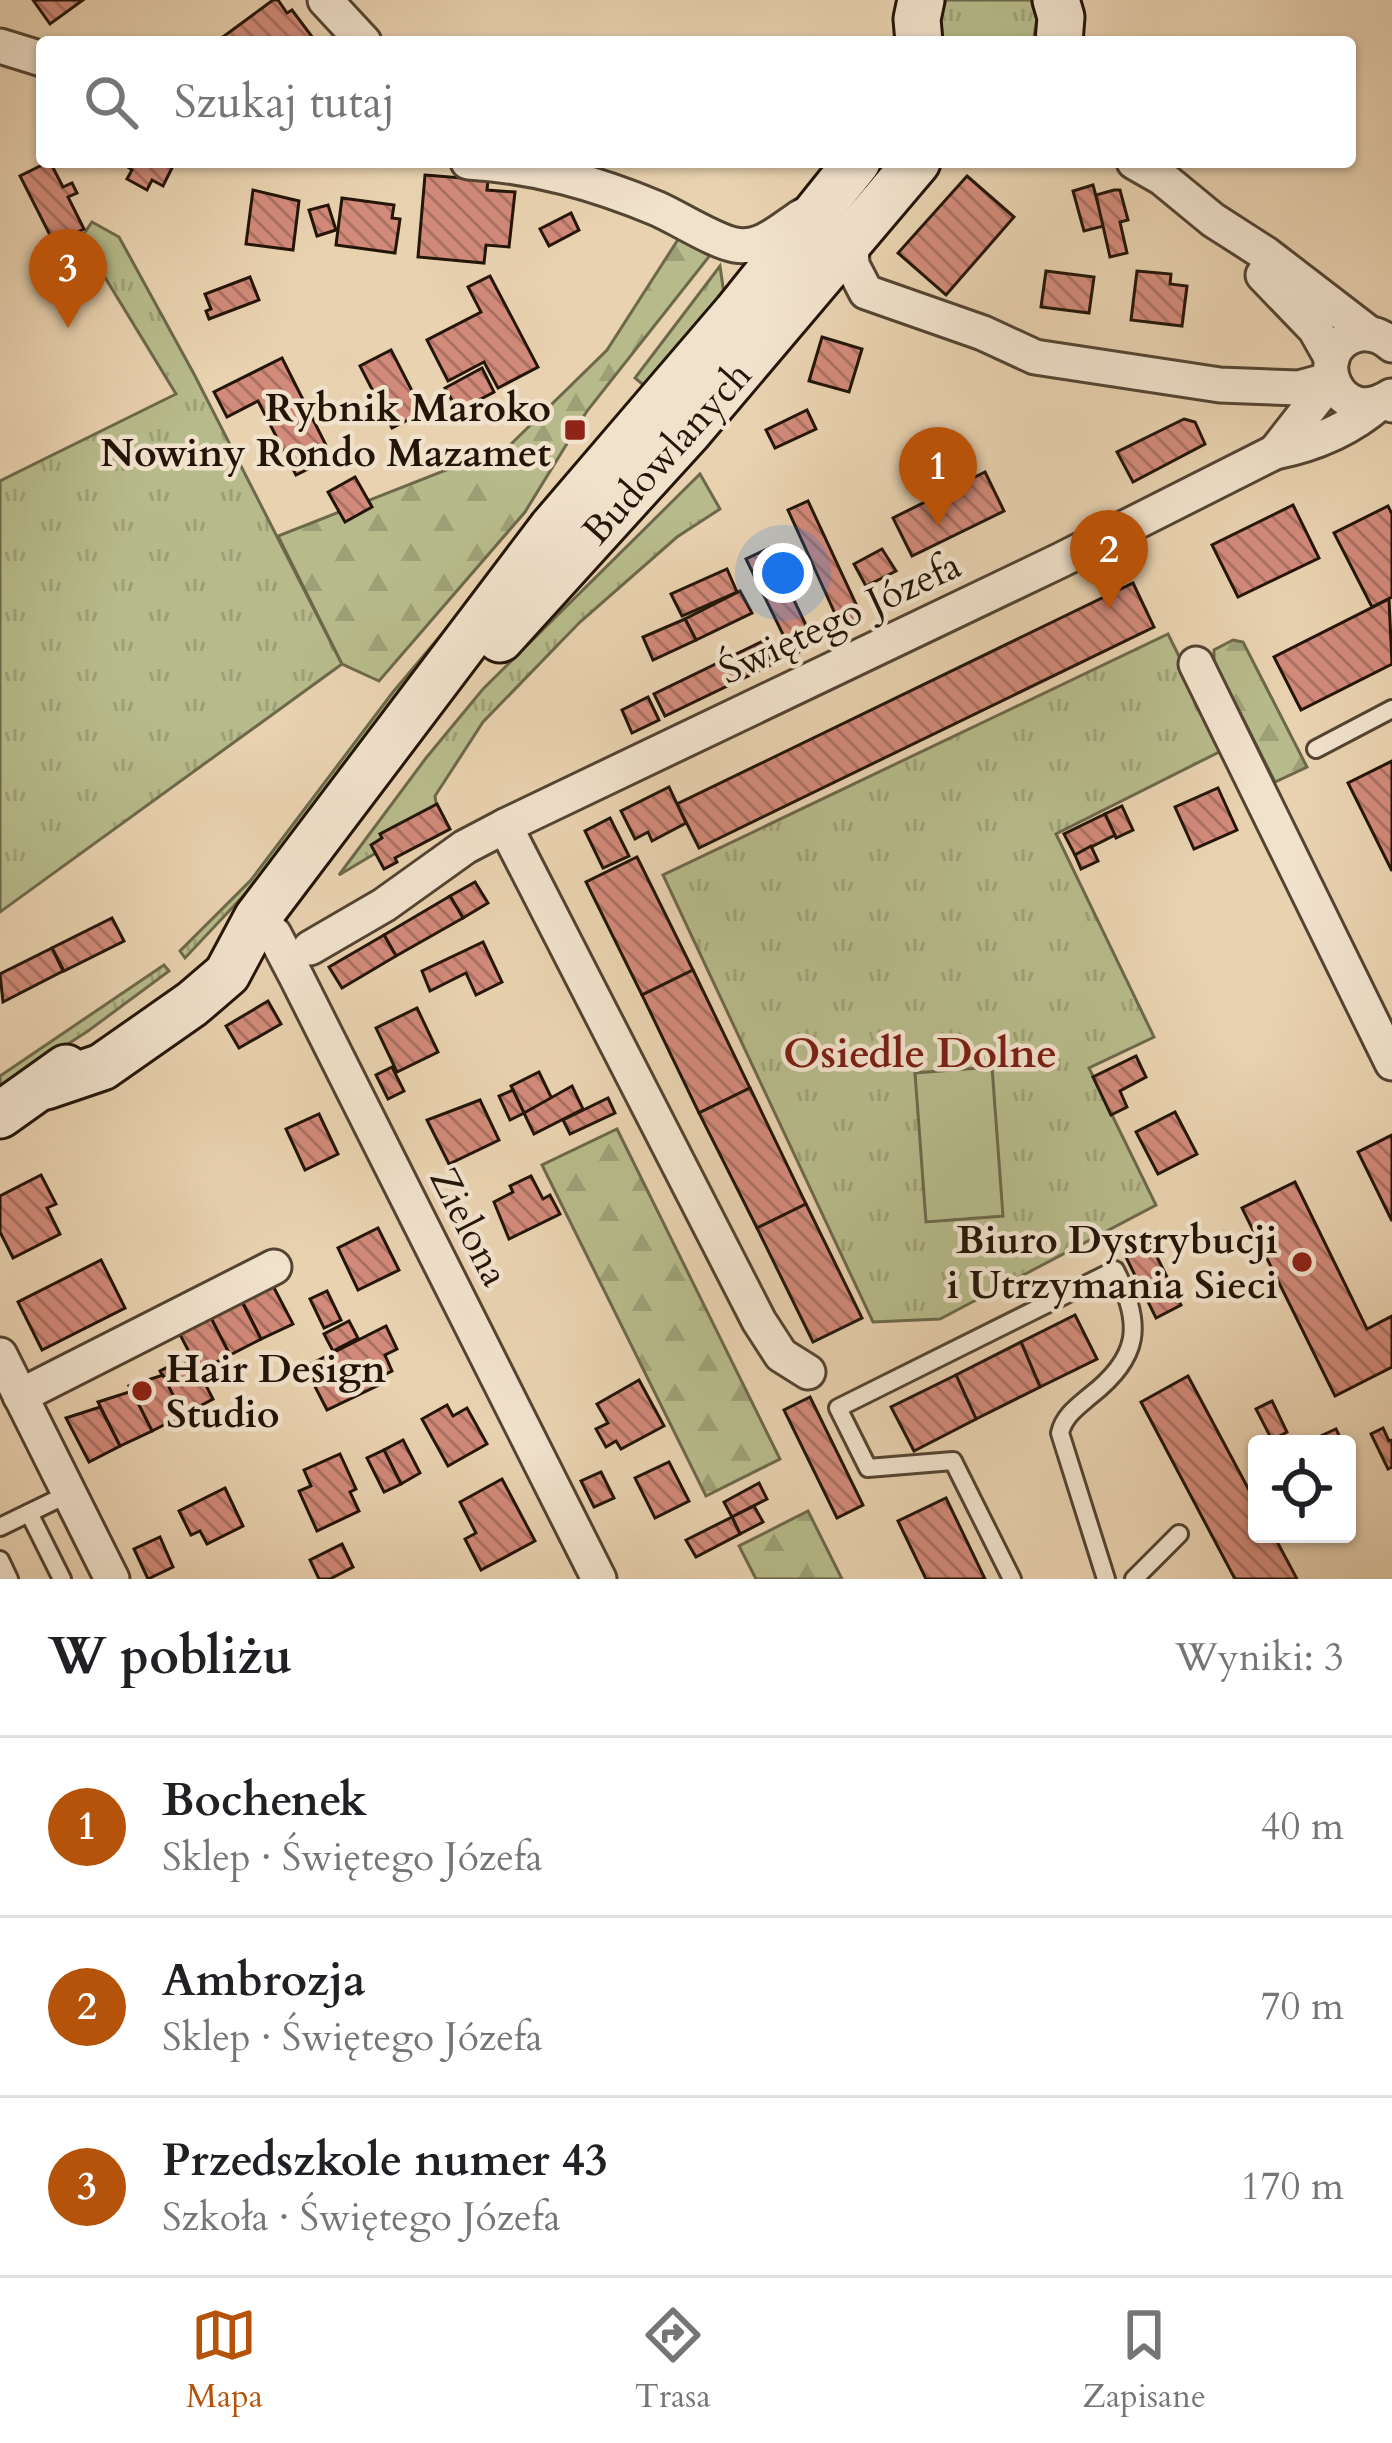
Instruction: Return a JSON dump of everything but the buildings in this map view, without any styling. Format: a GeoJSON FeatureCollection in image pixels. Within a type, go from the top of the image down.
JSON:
{"type":"FeatureCollection","features":[{"type":"Feature","properties":{"kind":"street"},"geometry":{"type":"LineString","coordinates":[[325,0],[358,36]]}},
{"type":"Feature","properties":{"kind":"street"},"geometry":{"type":"LineString","coordinates":[[0,46],[36,57]]}},
{"type":"Feature","properties":{"kind":"street"},"geometry":{"type":"LineString","coordinates":[[526,168],[582,180],[734,245],[765,241],[844,178]]}},
{"type":"Feature","properties":{"kind":"street","name":"Budowlanych"},"geometry":{"type":"LineString","coordinates":[[401,731],[481,661],[690,430],[912,168]]}},
{"type":"Feature","properties":{"kind":"street"},"geometry":{"type":"LineString","coordinates":[[1150,168],[1213,220],[1386,342]]}},
{"type":"Feature","properties":{"kind":"street","name":"Budowlanych"},"geometry":{"type":"LineString","coordinates":[[0,1115],[46,1086],[205,951],[257,918],[552,527],[746,301],[844,178]]}},
{"type":"Feature","properties":{"kind":"street"},"geometry":{"type":"LineString","coordinates":[[1213,220],[1309,322],[1349,401],[1390,404]]}},
{"type":"Feature","properties":{"kind":"street"},"geometry":{"type":"LineString","coordinates":[[851,241],[852,266],[866,292],[1035,357],[1220,386],[1299,388],[1332,369],[1347,340],[1386,342]]}},
{"type":"Feature","properties":{"kind":"street"},"geometry":{"type":"LineString","coordinates":[[734,245],[746,301]]}},
{"type":"Feature","properties":{"kind":"street","name":"Świętego Józefa"},"geometry":{"type":"LineString","coordinates":[[1275,452],[1332,369]]}},
{"type":"Feature","properties":{"kind":"street","name":"Świętego Józefa"},"geometry":{"type":"LineString","coordinates":[[310,948],[505,826],[1061,560],[1275,452],[1312,444],[1390,404]]}},
{"type":"Feature","properties":{"kind":"street"},"geometry":{"type":"LineString","coordinates":[[1196,664],[1392,1063]]}},
{"type":"Feature","properties":{"kind":"street"},"geometry":{"type":"LineString","coordinates":[[505,826],[759,1322],[781,1355],[808,1372]]}},
{"type":"Feature","properties":{"kind":"street","name":"Zielona"},"geometry":{"type":"LineString","coordinates":[[257,918],[274,934],[293,969],[599,1579]]}},
{"type":"Feature","properties":{"kind":"street"},"geometry":{"type":"LineString","coordinates":[[20,1396],[274,1267]]}},
{"type":"Feature","properties":{"kind":"street"},"geometry":{"type":"LineString","coordinates":[[0,1355],[112,1579]]}},
{"type":"Feature","properties":{"kind":"lane"},"geometry":{"type":"LineString","coordinates":[[1316,748],[1392,710]]}},
{"type":"Feature","properties":{"kind":"lane"},"geometry":{"type":"LineString","coordinates":[[1012,1579],[953,1461],[868,1468],[838,1408],[1115,1270],[1131,1300],[1132,1349],[1109,1381],[1067,1417],[1060,1433],[1106,1579]]}},
{"type":"Feature","properties":{"kind":"lane"},"geometry":{"type":"LineString","coordinates":[[0,1527],[70,1493]]}},
{"type":"Feature","properties":{"kind":"lane"},"geometry":{"type":"LineString","coordinates":[[29,1513],[62,1579]]}},
{"type":"Feature","properties":{"kind":"lane"},"geometry":{"type":"LineString","coordinates":[[1134,1579],[1179,1534]]}},
{"type":"Feature","properties":{"kind":"lane"},"geometry":{"type":"LineString","coordinates":[[0,1560],[9,1579]]}},
{"type":"Feature","properties":{"kind":"green space"},"geometry":{"type":"Polygon","coordinates":[[[946,0],[1031,0],[1037,19],[1034,36],[940,36],[939,20],[946,0]]]}},
{"type":"Feature","properties":{"kind":"green space"},"geometry":{"type":"Polygon","coordinates":[[[92,222],[119,237],[342,664],[0,912],[0,481],[176,394],[81,238],[92,222]]]}},
{"type":"Feature","properties":{"kind":"green space"},"geometry":{"type":"Polygon","coordinates":[[[679,238],[711,254],[587,411],[525,512],[379,681],[342,664],[278,536],[510,445],[607,350],[679,238]]]}},
{"type":"Feature","properties":{"kind":"green space"},"geometry":{"type":"Polygon","coordinates":[[[720,266],[725,301],[647,388],[635,378],[720,266]]]}},
{"type":"Feature","properties":{"kind":"green space"},"geometry":{"type":"Polygon","coordinates":[[[700,474],[720,509],[677,537],[580,622],[483,722],[435,796],[438,816],[339,875],[483,689],[700,474]]]}},
{"type":"Feature","properties":{"kind":"green space"},"geometry":{"type":"Polygon","coordinates":[[[521,540],[276,861],[185,958],[180,951],[251,880],[393,692],[521,540]]]}},
{"type":"Feature","properties":{"kind":"green space"},"geometry":{"type":"Polygon","coordinates":[[[1168,634],[1225,749],[1056,834],[1154,1037],[1089,1068],[1156,1205],[940,1319],[873,1322],[663,875],[1168,634]]]}},
{"type":"Feature","properties":{"kind":"green space"},"geometry":{"type":"Polygon","coordinates":[[[1233,640],[1243,642],[1307,767],[1275,782],[1214,661],[1214,650],[1233,640]]]}},
{"type":"Feature","properties":{"kind":"green space"},"geometry":{"type":"Polygon","coordinates":[[[164,965],[169,971],[0,1088],[0,1076],[164,965]]]}},
{"type":"Feature","properties":{"kind":"green space"},"geometry":{"type":"Polygon","coordinates":[[[992,1067],[1003,1216],[926,1222],[915,1073],[992,1067]]]}},
{"type":"Feature","properties":{"kind":"green space"},"geometry":{"type":"Polygon","coordinates":[[[617,1129],[780,1459],[706,1496],[542,1165],[617,1129]]]}},
{"type":"Feature","properties":{"kind":"green space"},"geometry":{"type":"Polygon","coordinates":[[[808,1511],[842,1579],[756,1579],[739,1546],[808,1511]]]}},
{"type":"Feature","properties":{"kind":"place","name":"Przedszkole numer 43"},"geometry":{"type":"Point","coordinates":[68,328]}},
{"type":"Feature","properties":{"kind":"place","name":"Rybnik Maroko Nowiny Rondo Mazamet"},"geometry":{"type":"Point","coordinates":[575,430]}},
{"type":"Feature","properties":{"kind":"place","name":"Bochenek"},"geometry":{"type":"Point","coordinates":[938,526]}},
{"type":"Feature","properties":{"kind":"place","name":"Ambrozja"},"geometry":{"type":"Point","coordinates":[1109,609]}},
{"type":"Feature","properties":{"kind":"place","name":"Biuro Dystrybucji i Utrzymania Sieci"},"geometry":{"type":"Point","coordinates":[1302,1262]}},
{"type":"Feature","properties":{"kind":"place","name":"Hair Design Studio"},"geometry":{"type":"Point","coordinates":[142,1391]}},
{"type":"Feature","properties":{"kind":"district","name":"Osiedle Dolne"},"geometry":{"type":"Point","coordinates":[920,1053]}}]}
